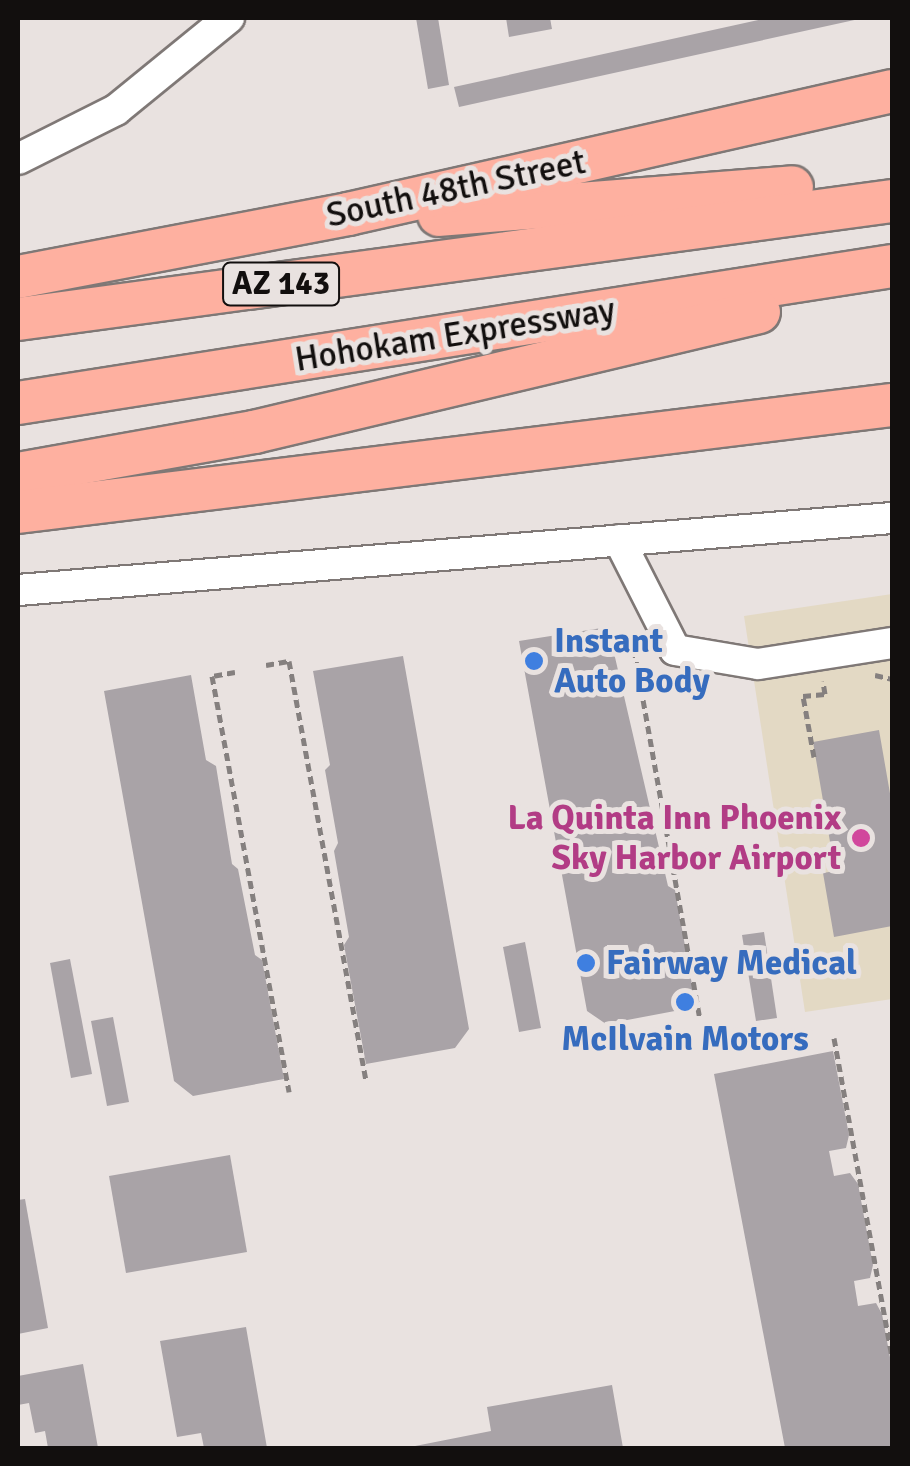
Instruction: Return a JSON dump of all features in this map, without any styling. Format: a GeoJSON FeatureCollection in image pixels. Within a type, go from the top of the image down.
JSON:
{"type":"FeatureCollection","features":[{"type":"Feature","properties":{"kind":"highway","name":"South 48th Street"},"geometry":{"type":"LineString","coordinates":[[18,278],[348,214],[892,91]]}},
{"type":"Feature","properties":{"kind":"highway"},"geometry":{"type":"LineString","coordinates":[[348,214],[457,214],[892,178]]}},
{"type":"Feature","properties":{"kind":"highway","name":"Hohokam Expressway"},"geometry":{"type":"LineString","coordinates":[[18,319],[892,201]]}},
{"type":"Feature","properties":{"kind":"highway","name":"Hohokam Expressway"},"geometry":{"type":"LineString","coordinates":[[18,403],[892,266]]}},
{"type":"Feature","properties":{"kind":"highway"},"geometry":{"type":"LineString","coordinates":[[18,474],[254,432],[733,319],[766,310],[806,279]]}},
{"type":"Feature","properties":{"kind":"highway"},"geometry":{"type":"LineString","coordinates":[[18,512],[892,406]]}},
{"type":"Feature","properties":{"kind":"street"},"geometry":{"type":"LineString","coordinates":[[18,158],[116,110],[229,18]]}},
{"type":"Feature","properties":{"kind":"street"},"geometry":{"type":"LineString","coordinates":[[18,590],[892,518]]}},
{"type":"Feature","properties":{"kind":"street"},"geometry":{"type":"LineString","coordinates":[[619,540],[675,650],[758,664],[892,643]]}},
{"type":"Feature","properties":{"kind":"path"},"geometry":{"type":"LineString","coordinates":[[634,649],[700,1019]]}},
{"type":"Feature","properties":{"kind":"path"},"geometry":{"type":"LineString","coordinates":[[266,665],[289,661],[366,1080]]}},
{"type":"Feature","properties":{"kind":"path"},"geometry":{"type":"LineString","coordinates":[[234,672],[212,676],[289,1092]]}},
{"type":"Feature","properties":{"kind":"path"},"geometry":{"type":"LineString","coordinates":[[869,674],[892,679]]}},
{"type":"Feature","properties":{"kind":"path"},"geometry":{"type":"LineString","coordinates":[[814,757],[803,696],[826,694],[823,677],[838,676]]}},
{"type":"Feature","properties":{"kind":"path"},"geometry":{"type":"LineString","coordinates":[[834,1038],[892,1358]]}},
{"type":"Feature","properties":{"kind":"shaded area"},"geometry":{"type":"Polygon","coordinates":[[[892,594],[892,999],[805,1012],[744,616],[892,594]]]}},
{"type":"Feature","properties":{"kind":"building"},"geometry":{"type":"Polygon","coordinates":[[[416,18],[438,18],[449,85],[428,89],[416,18]]]}},
{"type":"Feature","properties":{"kind":"building"},"geometry":{"type":"Polygon","coordinates":[[[506,18],[550,18],[552,29],[509,37],[506,18]]]}},
{"type":"Feature","properties":{"kind":"building"},"geometry":{"type":"Polygon","coordinates":[[[767,18],[859,19],[459,107],[454,87],[767,18]]]}},
{"type":"Feature","properties":{"kind":"building"},"geometry":{"type":"Polygon","coordinates":[[[608,627],[668,886],[675,890],[696,1007],[606,1024],[587,1011],[519,641],[608,627]]]}},
{"type":"Feature","properties":{"kind":"building"},"geometry":{"type":"Polygon","coordinates":[[[403,656],[469,1029],[455,1048],[366,1064],[344,945],[349,937],[325,770],[330,765],[313,671],[403,656]]]}},
{"type":"Feature","properties":{"kind":"building"},"geometry":{"type":"Polygon","coordinates":[[[191,675],[206,760],[216,766],[232,864],[238,869],[255,955],[262,960],[284,1079],[193,1096],[174,1081],[104,691],[191,675]]]}},
{"type":"Feature","properties":{"kind":"building","name":"La Quinta Inn Phoenix Sky Harbor Airport"},"geometry":{"type":"Polygon","coordinates":[[[879,730],[892,805],[892,926],[834,937],[823,873],[835,871],[813,742],[879,730]]]}},
{"type":"Feature","properties":{"kind":"building"},"geometry":{"type":"Polygon","coordinates":[[[764,932],[777,1018],[756,1021],[742,935],[764,932]]]}},
{"type":"Feature","properties":{"kind":"building"},"geometry":{"type":"Polygon","coordinates":[[[525,942],[541,1028],[519,1032],[503,947],[525,942]]]}},
{"type":"Feature","properties":{"kind":"building"},"geometry":{"type":"Polygon","coordinates":[[[70,959],[92,1074],[71,1078],[50,963],[70,959]]]}},
{"type":"Feature","properties":{"kind":"building"},"geometry":{"type":"Polygon","coordinates":[[[113,1017],[129,1102],[107,1106],[91,1021],[113,1017]]]}},
{"type":"Feature","properties":{"kind":"building"},"geometry":{"type":"Polygon","coordinates":[[[833,1051],[849,1135],[846,1148],[829,1151],[834,1176],[850,1173],[858,1184],[873,1265],[870,1278],[854,1281],[858,1306],[876,1303],[882,1314],[892,1368],[892,1448],[785,1448],[714,1074],[833,1051]]]}},
{"type":"Feature","properties":{"kind":"building"},"geometry":{"type":"Polygon","coordinates":[[[230,1155],[247,1252],[126,1273],[109,1176],[230,1155]]]}},
{"type":"Feature","properties":{"kind":"building"},"geometry":{"type":"Polygon","coordinates":[[[25,1199],[48,1328],[18,1334],[18,1200],[25,1199]]]}},
{"type":"Feature","properties":{"kind":"building"},"geometry":{"type":"Polygon","coordinates":[[[246,1327],[267,1448],[204,1448],[201,1433],[177,1437],[160,1341],[246,1327]]]}},
{"type":"Feature","properties":{"kind":"building"},"geometry":{"type":"Polygon","coordinates":[[[83,1364],[98,1448],[48,1448],[45,1431],[35,1433],[29,1403],[18,1405],[18,1376],[83,1364]]]}},
{"type":"Feature","properties":{"kind":"building"},"geometry":{"type":"Polygon","coordinates":[[[612,1385],[623,1448],[405,1448],[491,1431],[487,1407],[612,1385]]]}},
{"type":"Feature","properties":{"kind":"place","name":"Instant Auto Body"},"geometry":{"type":"Point","coordinates":[534,661]}},
{"type":"Feature","properties":{"kind":"place","name":"La Quinta Inn Phoenix Sky Harbor Airport"},"geometry":{"type":"Point","coordinates":[861,838]}},
{"type":"Feature","properties":{"kind":"place","name":"Fairway Medical"},"geometry":{"type":"Point","coordinates":[586,963]}},
{"type":"Feature","properties":{"kind":"place","name":"McIlvain Motors"},"geometry":{"type":"Point","coordinates":[685,1002]}}]}
